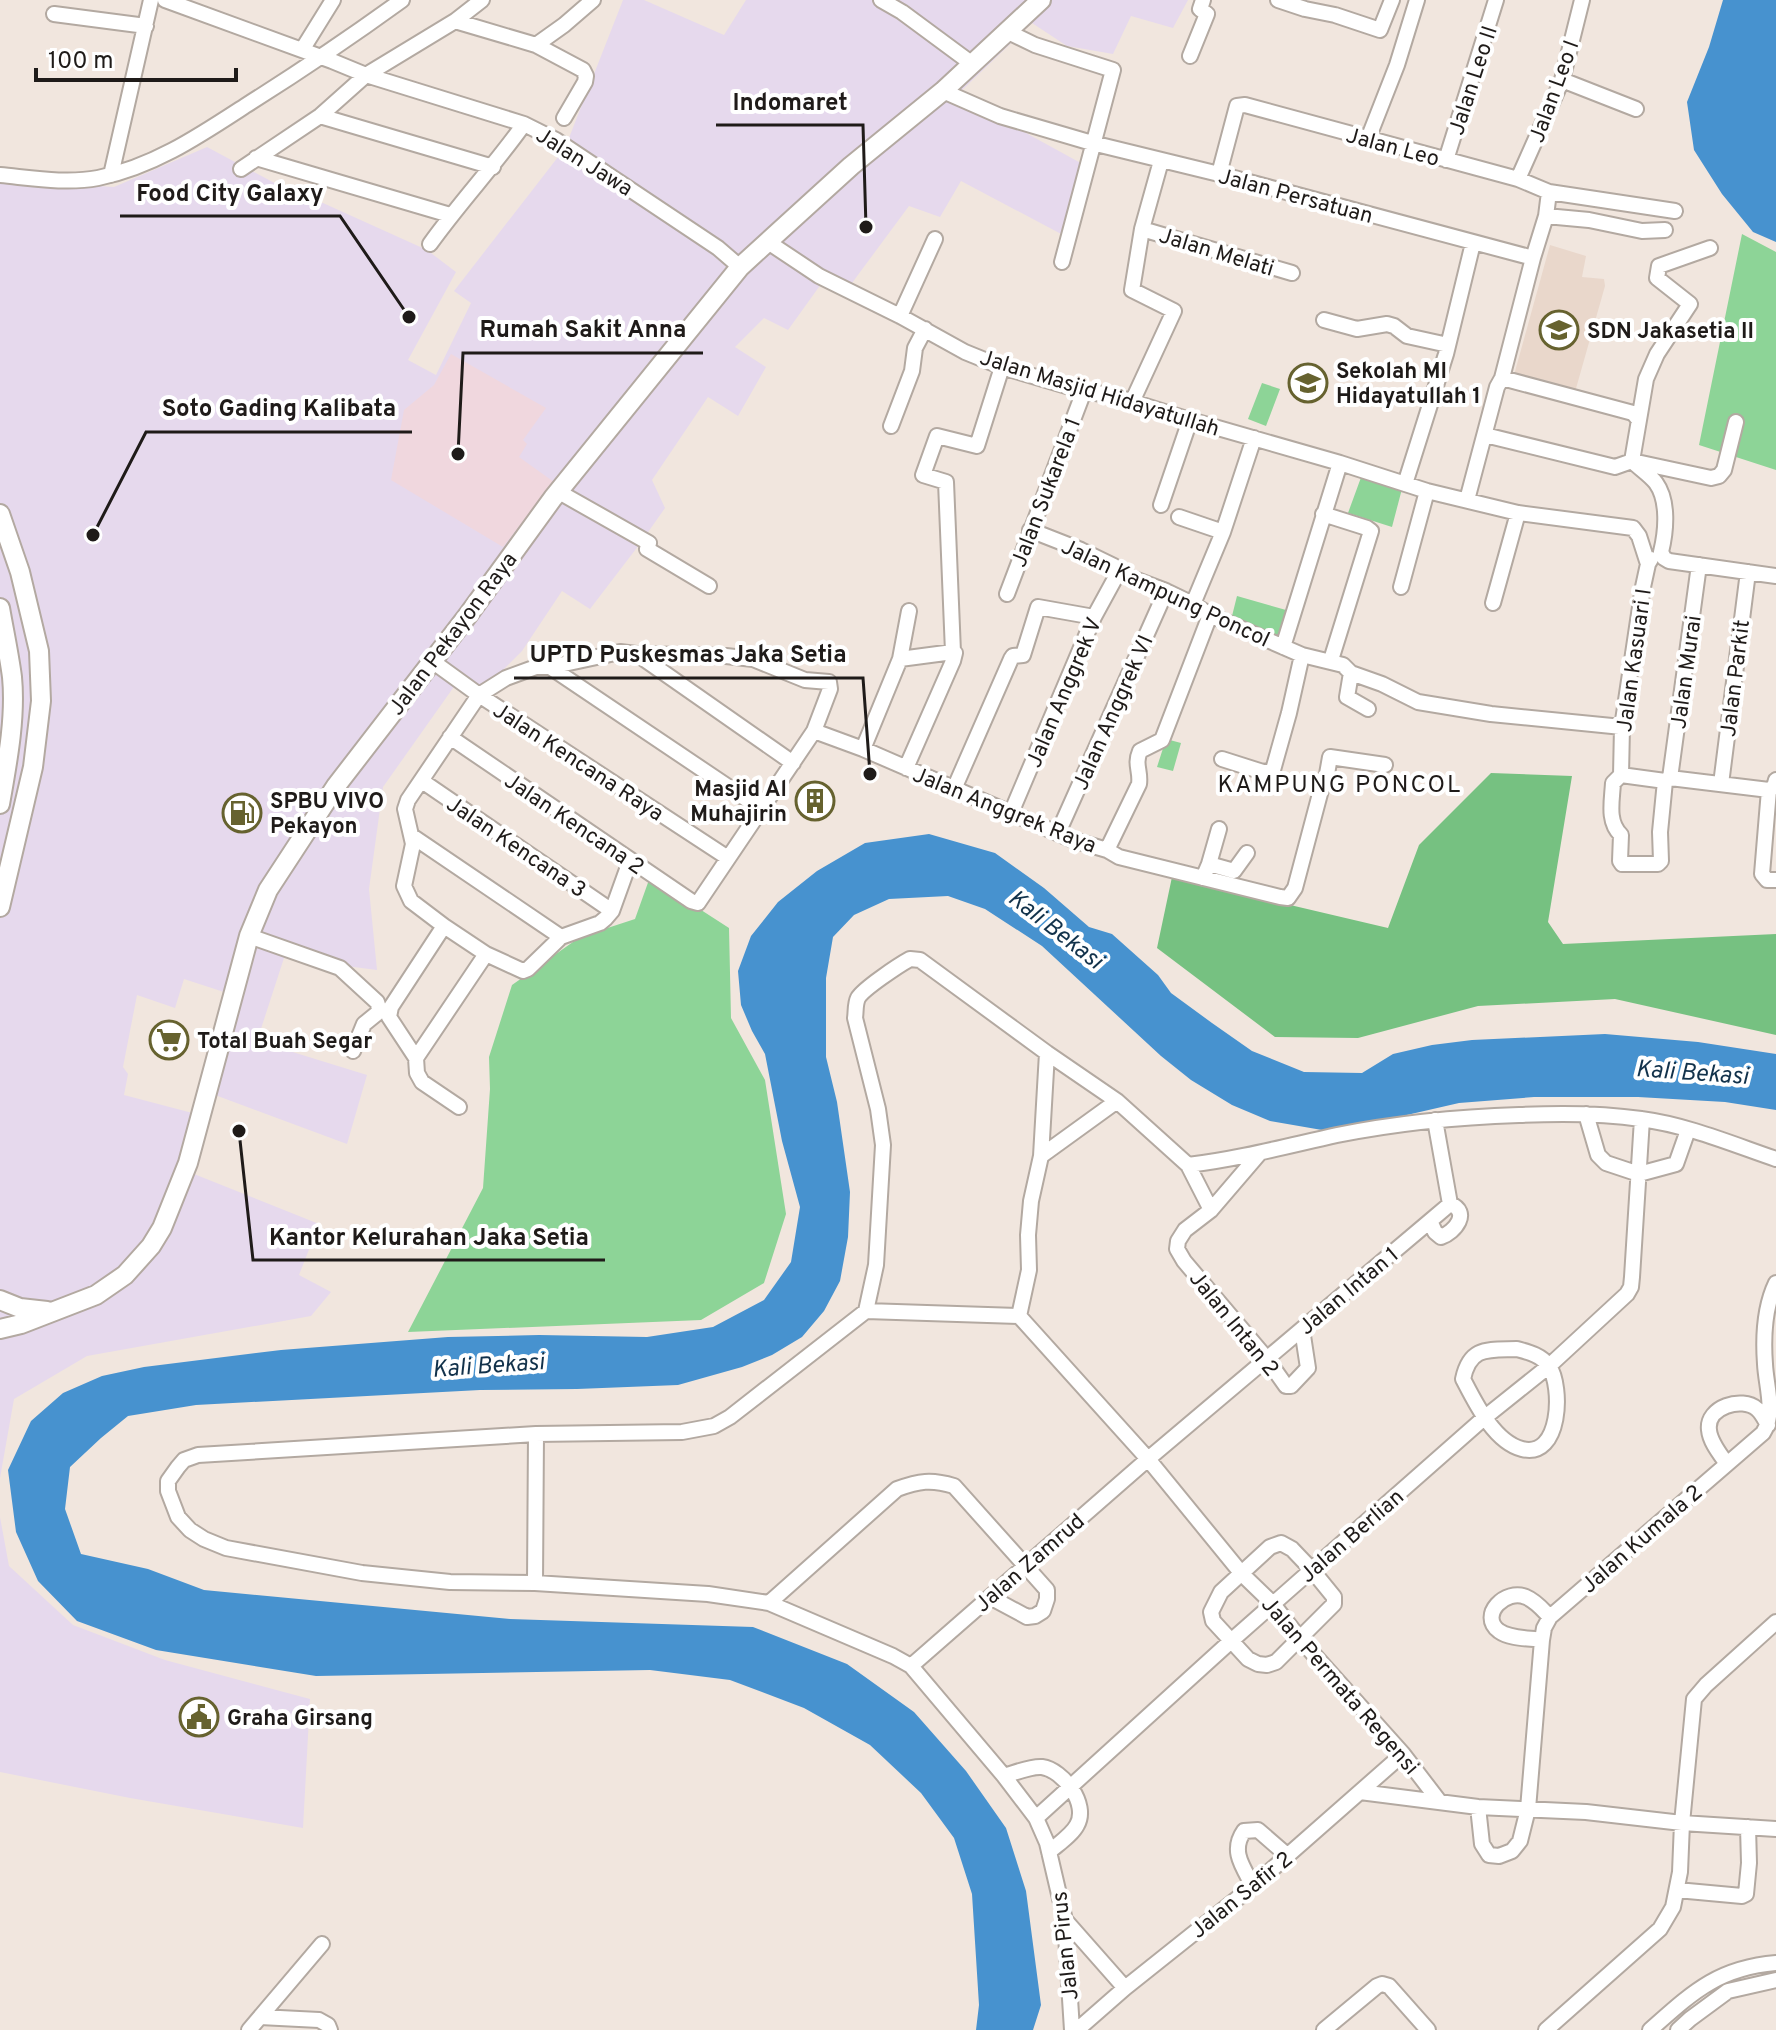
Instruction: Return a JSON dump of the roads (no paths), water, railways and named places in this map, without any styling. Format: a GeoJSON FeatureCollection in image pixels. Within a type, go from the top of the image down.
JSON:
{"type":"FeatureCollection","features":[{"type":"Feature","properties":{"kind":"main road","name":"Jalan Pekayon Raya"},"geometry":{"type":"LineString","coordinates":[[0,1329],[75,1304],[110,1287],[140,1260],[162,1228],[188,1163],[249,936],[262,902],[336,786],[559,492],[740,267],[851,166],[943,91],[1041,0]]}},
{"type":"Feature","properties":{"kind":"main road"},"geometry":{"type":"LineString","coordinates":[[0,514],[20,572],[39,651],[41,701],[33,767],[0,907]]}},
{"type":"Feature","properties":{"kind":"main road"},"geometry":{"type":"LineString","coordinates":[[0,608],[13,698],[0,804]]}},
{"type":"Feature","properties":{"kind":"main road"},"geometry":{"type":"LineString","coordinates":[[0,1300],[20,1308],[52,1312]]}},
{"type":"Feature","properties":{"kind":"street"},"geometry":{"type":"LineString","coordinates":[[111,175],[151,0]]}},
{"type":"Feature","properties":{"kind":"street","name":"Jalan Jawa"},"geometry":{"type":"LineString","coordinates":[[165,0],[366,75],[524,124],[568,148],[718,248],[740,267]]}},
{"type":"Feature","properties":{"kind":"street"},"geometry":{"type":"LineString","coordinates":[[302,50],[333,0]]}},
{"type":"Feature","properties":{"kind":"street"},"geometry":{"type":"LineString","coordinates":[[0,175],[51,180],[94,179],[158,159],[322,58],[402,0]]}},
{"type":"Feature","properties":{"kind":"street"},"geometry":{"type":"LineString","coordinates":[[241,169],[320,116],[366,75],[455,21],[482,0]]}},
{"type":"Feature","properties":{"kind":"street"},"geometry":{"type":"LineString","coordinates":[[536,45],[593,0]]}},
{"type":"Feature","properties":{"kind":"street"},"geometry":{"type":"LineString","coordinates":[[881,0],[971,63]]}},
{"type":"Feature","properties":{"kind":"street"},"geometry":{"type":"LineString","coordinates":[[1190,56],[1207,14],[1200,9],[1203,0]]}},
{"type":"Feature","properties":{"kind":"street"},"geometry":{"type":"LineString","coordinates":[[1278,0],[1380,30],[1392,0]]}},
{"type":"Feature","properties":{"kind":"street"},"geometry":{"type":"LineString","coordinates":[[1368,139],[1397,65],[1417,0]]}},
{"type":"Feature","properties":{"kind":"street","name":"Jalan Leo II"},"geometry":{"type":"LineString","coordinates":[[1446,160],[1496,0]]}},
{"type":"Feature","properties":{"kind":"street","name":"Jalan Leo I"},"geometry":{"type":"LineString","coordinates":[[1518,179],[1562,80],[1582,0]]}},
{"type":"Feature","properties":{"kind":"street"},"geometry":{"type":"LineString","coordinates":[[54,14],[146,26]]}},
{"type":"Feature","properties":{"kind":"street"},"geometry":{"type":"LineString","coordinates":[[455,21],[536,45],[585,73],[585,82],[564,118]]}},
{"type":"Feature","properties":{"kind":"street"},"geometry":{"type":"LineString","coordinates":[[1008,32],[1035,45],[1113,70],[1062,262]]}},
{"type":"Feature","properties":{"kind":"street"},"geometry":{"type":"LineString","coordinates":[[1562,80],[1636,109]]}},
{"type":"Feature","properties":{"kind":"street","name":"Jalan Persatuan"},"geometry":{"type":"LineString","coordinates":[[943,91],[1000,116],[1092,143],[1533,258]]}},
{"type":"Feature","properties":{"kind":"street","name":"Jalan Leo"},"geometry":{"type":"LineString","coordinates":[[1219,174],[1237,106],[1245,105],[1518,179],[1549,192],[1675,211]]}},
{"type":"Feature","properties":{"kind":"street"},"geometry":{"type":"LineString","coordinates":[[320,116],[493,167]]}},
{"type":"Feature","properties":{"kind":"street"},"geometry":{"type":"LineString","coordinates":[[430,244],[524,124]]}},
{"type":"Feature","properties":{"kind":"street"},"geometry":{"type":"LineString","coordinates":[[256,158],[450,215]]}},
{"type":"Feature","properties":{"kind":"street"},"geometry":{"type":"LineString","coordinates":[[1132,402],[1174,311],[1132,290],[1142,229],[1161,161]]}},
{"type":"Feature","properties":{"kind":"street"},"geometry":{"type":"LineString","coordinates":[[1467,500],[1546,216],[1549,192]]}},
{"type":"Feature","properties":{"kind":"street"},"geometry":{"type":"LineString","coordinates":[[1546,216],[1589,220],[1642,231],[1665,230]]}},
{"type":"Feature","properties":{"kind":"street","name":"Jalan Melati"},"geometry":{"type":"LineString","coordinates":[[1142,229],[1292,273]]}},
{"type":"Feature","properties":{"kind":"street"},"geometry":{"type":"LineString","coordinates":[[900,316],[935,239]]}},
{"type":"Feature","properties":{"kind":"street","name":"Jalan Masjid Hidayatullah"},"geometry":{"type":"LineString","coordinates":[[768,242],[819,276],[965,352],[1002,367],[1084,391],[1114,396],[1427,491],[1518,513],[1633,528],[1639,536],[1648,564]]}},
{"type":"Feature","properties":{"kind":"street"},"geometry":{"type":"LineString","coordinates":[[1405,484],[1448,345],[1473,243]]}},
{"type":"Feature","properties":{"kind":"street"},"geometry":{"type":"LineString","coordinates":[[1632,461],[1646,379],[1657,354],[1690,304],[1657,278],[1659,266],[1710,248]]}},
{"type":"Feature","properties":{"kind":"street"},"geometry":{"type":"LineString","coordinates":[[1324,320],[1357,329],[1387,324],[1407,336],[1448,345]]}},
{"type":"Feature","properties":{"kind":"street"},"geometry":{"type":"LineString","coordinates":[[891,426],[912,371],[915,348],[925,329]]}},
{"type":"Feature","properties":{"kind":"street"},"geometry":{"type":"LineString","coordinates":[[906,768],[954,654],[946,482],[923,475],[937,436],[977,446],[1002,367]]}},
{"type":"Feature","properties":{"kind":"street"},"geometry":{"type":"LineString","coordinates":[[1502,378],[1633,413],[1638,419]]}},
{"type":"Feature","properties":{"kind":"street","name":"Jalan Sukarela 1"},"geometry":{"type":"LineString","coordinates":[[1007,594],[1084,391]]}},
{"type":"Feature","properties":{"kind":"street"},"geometry":{"type":"LineString","coordinates":[[1161,505],[1190,420]]}},
{"type":"Feature","properties":{"kind":"street"},"geometry":{"type":"LineString","coordinates":[[1485,435],[1615,467],[1632,461],[1711,478],[1719,476],[1724,470],[1736,422]]}},
{"type":"Feature","properties":{"kind":"street"},"geometry":{"type":"LineString","coordinates":[[1193,604],[1223,532],[1254,438]]}},
{"type":"Feature","properties":{"kind":"street"},"geometry":{"type":"LineString","coordinates":[[1632,461],[1657,484],[1664,506],[1665,528],[1661,552],[1664,558],[1776,576]]}},
{"type":"Feature","properties":{"kind":"street"},"geometry":{"type":"LineString","coordinates":[[1283,647],[1340,463]]}},
{"type":"Feature","properties":{"kind":"street"},"geometry":{"type":"LineString","coordinates":[[1401,587],[1427,491]]}},
{"type":"Feature","properties":{"kind":"street"},"geometry":{"type":"LineString","coordinates":[[559,492],[649,543],[647,549],[709,586]]}},
{"type":"Feature","properties":{"kind":"street"},"geometry":{"type":"LineString","coordinates":[[1493,603],[1518,513]]}},
{"type":"Feature","properties":{"kind":"street"},"geometry":{"type":"LineString","coordinates":[[1323,514],[1371,531],[1331,660]]}},
{"type":"Feature","properties":{"kind":"street"},"geometry":{"type":"LineString","coordinates":[[1179,517],[1223,532]]}},
{"type":"Feature","properties":{"kind":"street","name":"Jalan Kampung Poncol"},"geometry":{"type":"LineString","coordinates":[[1030,530],[1081,550],[1114,566],[1118,573],[1145,581],[1210,615],[1302,655],[1343,665],[1351,673],[1418,702],[1491,714],[1622,727]]}},
{"type":"Feature","properties":{"kind":"street","name":"Jalan Kasuari I"},"geometry":{"type":"LineString","coordinates":[[1621,775],[1622,727],[1648,564],[1661,552]]}},
{"type":"Feature","properties":{"kind":"street","name":"Jalan Murai"},"geometry":{"type":"LineString","coordinates":[[1621,775],[1613,783],[1612,819],[1613,826],[1621,835],[1620,861],[1622,864],[1658,864],[1661,861],[1660,832],[1699,565]]}},
{"type":"Feature","properties":{"kind":"street","name":"Jalan Parkit"},"geometry":{"type":"LineString","coordinates":[[1721,784],[1748,572]]}},
{"type":"Feature","properties":{"kind":"street","name":"Jalan Anggrek V"},"geometry":{"type":"LineString","coordinates":[[1011,813],[1094,617],[1118,573]]}},
{"type":"Feature","properties":{"kind":"street","name":"Jalan Anggrek VI"},"geometry":{"type":"LineString","coordinates":[[1058,833],[1166,591]]}},
{"type":"Feature","properties":{"kind":"street"},"geometry":{"type":"LineString","coordinates":[[954,789],[1011,659],[1023,655],[1038,607],[1094,617]]}},
{"type":"Feature","properties":{"kind":"street"},"geometry":{"type":"LineString","coordinates":[[863,749],[900,659],[909,611]]}},
{"type":"Feature","properties":{"kind":"street"},"geometry":{"type":"LineString","coordinates":[[1210,615],[1162,740],[1140,751],[1136,767],[1139,784],[1107,850],[1130,860],[1233,878],[1288,898],[1295,888],[1330,757],[1385,765]]}},
{"type":"Feature","properties":{"kind":"street"},"geometry":{"type":"LineString","coordinates":[[630,861],[612,911],[600,923],[561,937],[523,971],[486,954],[411,901],[404,886],[413,844],[405,809],[479,695],[506,678],[536,667],[550,667],[620,652],[726,656],[753,659],[805,680],[827,681],[830,689],[814,731],[728,858]]}},
{"type":"Feature","properties":{"kind":"street"},"geometry":{"type":"LineString","coordinates":[[636,654],[793,763]]}},
{"type":"Feature","properties":{"kind":"street"},"geometry":{"type":"LineString","coordinates":[[900,659],[954,654]]}},
{"type":"Feature","properties":{"kind":"street"},"geometry":{"type":"LineString","coordinates":[[1222,759],[1263,772],[1273,770],[1302,655]]}},
{"type":"Feature","properties":{"kind":"street","name":"Jalan Kencana Raya"},"geometry":{"type":"LineString","coordinates":[[432,661],[728,858]]}},
{"type":"Feature","properties":{"kind":"street"},"geometry":{"type":"LineString","coordinates":[[550,667],[761,809]]}},
{"type":"Feature","properties":{"kind":"street"},"geometry":{"type":"LineString","coordinates":[[1351,673],[1347,697],[1368,709]]}},
{"type":"Feature","properties":{"kind":"street","name":"Jalan Anggrek Raya"},"geometry":{"type":"LineString","coordinates":[[814,731],[1058,833],[1107,850]]}},
{"type":"Feature","properties":{"kind":"street","name":"Jalan Kencana 2"},"geometry":{"type":"LineString","coordinates":[[450,737],[691,901],[700,901],[728,858]]}},
{"type":"Feature","properties":{"kind":"street"},"geometry":{"type":"LineString","coordinates":[[1621,775],[1772,785],[1762,874],[1767,880],[1776,880]]}},
{"type":"Feature","properties":{"kind":"street","name":"Jalan Kencana 3"},"geometry":{"type":"LineString","coordinates":[[422,781],[612,911]]}},
{"type":"Feature","properties":{"kind":"street"},"geometry":{"type":"LineString","coordinates":[[1206,871],[1219,829]]}},
{"type":"Feature","properties":{"kind":"street"},"geometry":{"type":"LineString","coordinates":[[412,836],[561,937]]}},
{"type":"Feature","properties":{"kind":"street"},"geometry":{"type":"LineString","coordinates":[[1233,878],[1247,853]]}},
{"type":"Feature","properties":{"kind":"street"},"geometry":{"type":"LineString","coordinates":[[444,926],[391,1007],[389,1017],[416,1058],[417,1073],[422,1082],[459,1107]]}},
{"type":"Feature","properties":{"kind":"street"},"geometry":{"type":"LineString","coordinates":[[249,936],[340,968],[377,1002],[380,1011],[364,1024],[353,1051]]}},
{"type":"Feature","properties":{"kind":"street"},"geometry":{"type":"LineString","coordinates":[[416,1058],[486,954]]}},
{"type":"Feature","properties":{"kind":"street"},"geometry":{"type":"LineString","coordinates":[[911,1666],[769,1603],[708,1594],[535,1583],[450,1582],[362,1573],[226,1548],[190,1530],[178,1517],[168,1491],[168,1481],[184,1460],[198,1455],[536,1434],[682,1432],[714,1426],[730,1417],[866,1311],[876,1265],[883,1145],[878,1109],[855,1018],[858,998],[907,960],[916,959],[1117,1101],[1188,1165],[1211,1210],[1259,1154]]}},
{"type":"Feature","properties":{"kind":"street"},"geometry":{"type":"LineString","coordinates":[[866,1311],[1019,1316],[1029,1270],[1028,1235],[1031,1201],[1041,1156],[1047,1053]]}},
{"type":"Feature","properties":{"kind":"street"},"geometry":{"type":"LineString","coordinates":[[1041,1156],[1117,1101]]}},
{"type":"Feature","properties":{"kind":"street"},"geometry":{"type":"LineString","coordinates":[[1188,1165],[1225,1161],[1340,1135],[1435,1120],[1586,1114],[1642,1119],[1688,1130],[1776,1159]]}},
{"type":"Feature","properties":{"kind":"street"},"geometry":{"type":"LineString","coordinates":[[1586,1114],[1598,1155],[1606,1163],[1639,1174],[1676,1164],[1688,1130]]}},
{"type":"Feature","properties":{"kind":"street"},"geometry":{"type":"LineString","coordinates":[[1639,1174],[1642,1119]]}},
{"type":"Feature","properties":{"kind":"street"},"geometry":{"type":"LineString","coordinates":[[1430,1221],[1441,1237],[1450,1233],[1461,1217],[1458,1209],[1450,1204],[1435,1120]]}},
{"type":"Feature","properties":{"kind":"street","name":"Jalan Berlian"},"geometry":{"type":"LineString","coordinates":[[1036,1818],[1231,1641],[1484,1418],[1549,1366],[1627,1294],[1631,1287],[1639,1174]]}},
{"type":"Feature","properties":{"kind":"street","name":"Jalan Intan 1"},"geometry":{"type":"LineString","coordinates":[[1148,1459],[1450,1204]]}},
{"type":"Feature","properties":{"kind":"street","name":"Jalan Intan 2"},"geometry":{"type":"LineString","coordinates":[[1211,1210],[1185,1230],[1177,1249],[1267,1359],[1284,1385],[1291,1386],[1309,1366],[1302,1329]]}},
{"type":"Feature","properties":{"kind":"street"},"geometry":{"type":"LineString","coordinates":[[1768,1425],[1770,1407],[1764,1361],[1765,1317],[1776,1283]]}},
{"type":"Feature","properties":{"kind":"street","name":"Jalan Permata Regensi"},"geometry":{"type":"LineString","coordinates":[[1019,1316],[1148,1459],[1242,1574],[1273,1604],[1300,1639],[1403,1754],[1439,1801]]}},
{"type":"Feature","properties":{"kind":"street"},"geometry":{"type":"LineString","coordinates":[[1517,1349],[1534,1353],[1549,1366],[1555,1388],[1555,1425],[1544,1445],[1533,1450],[1520,1449],[1506,1441],[1484,1418],[1463,1379],[1466,1365],[1473,1356],[1487,1350],[1517,1349]]}},
{"type":"Feature","properties":{"kind":"street"},"geometry":{"type":"LineString","coordinates":[[1727,1464],[1714,1445],[1709,1430],[1713,1413],[1735,1405],[1749,1405],[1759,1410],[1768,1425]]}},
{"type":"Feature","properties":{"kind":"street","name":"Jalan Kumala 2"},"geometry":{"type":"LineString","coordinates":[[1478,1807],[1482,1844],[1489,1855],[1499,1856],[1512,1851],[1520,1841],[1528,1809],[1542,1640],[1550,1617],[1763,1433],[1768,1425]]}},
{"type":"Feature","properties":{"kind":"street"},"geometry":{"type":"LineString","coordinates":[[535,1583],[536,1434]]}},
{"type":"Feature","properties":{"kind":"street","name":"Jalan Zamrud"},"geometry":{"type":"LineString","coordinates":[[911,1666],[1148,1459]]}},
{"type":"Feature","properties":{"kind":"street"},"geometry":{"type":"LineString","coordinates":[[769,1603],[897,1489],[918,1482],[936,1481],[954,1486],[1047,1590],[1047,1599],[1039,1614],[1027,1617],[990,1597]]}},
{"type":"Feature","properties":{"kind":"street"},"geometry":{"type":"LineString","coordinates":[[1281,1543],[1292,1549],[1312,1570],[1334,1597],[1334,1604],[1276,1662],[1262,1666],[1248,1659],[1213,1621],[1211,1612],[1221,1592],[1242,1574],[1270,1547],[1281,1543]]}},
{"type":"Feature","properties":{"kind":"street"},"geometry":{"type":"LineString","coordinates":[[1542,1640],[1501,1633],[1494,1626],[1492,1614],[1497,1602],[1511,1594],[1533,1600],[1550,1617]]}},
{"type":"Feature","properties":{"kind":"street"},"geometry":{"type":"LineString","coordinates":[[1546,2030],[1660,1929],[1673,1907],[1680,1872],[1694,1699],[1776,1622]]}},
{"type":"Feature","properties":{"kind":"street","name":"Jalan Pirus"},"geometry":{"type":"LineString","coordinates":[[911,1666],[1036,1818],[1049,1852],[1065,1920],[1074,2030]]}},
{"type":"Feature","properties":{"kind":"street","name":"Jalan Safir 2"},"geometry":{"type":"LineString","coordinates":[[1074,2030],[1253,1886],[1403,1754]]}},
{"type":"Feature","properties":{"kind":"street"},"geometry":{"type":"LineString","coordinates":[[1004,1776],[1041,1767],[1052,1771],[1070,1786],[1081,1813],[1077,1826],[1049,1852]]}},
{"type":"Feature","properties":{"kind":"street"},"geometry":{"type":"LineString","coordinates":[[1360,1792],[1478,1807],[1586,1812],[1682,1823],[1776,1829]]}},
{"type":"Feature","properties":{"kind":"street"},"geometry":{"type":"LineString","coordinates":[[1677,1890],[1746,1894],[1748,1827]]}},
{"type":"Feature","properties":{"kind":"street"},"geometry":{"type":"LineString","coordinates":[[1253,1886],[1237,1854],[1244,1831],[1258,1830],[1288,1856]]}},
{"type":"Feature","properties":{"kind":"street"},"geometry":{"type":"LineString","coordinates":[[1065,1920],[1125,1988]]}},
{"type":"Feature","properties":{"kind":"street"},"geometry":{"type":"LineString","coordinates":[[249,2030],[322,1944]]}},
{"type":"Feature","properties":{"kind":"street"},"geometry":{"type":"LineString","coordinates":[[1650,2030],[1719,1976],[1776,1963]]}},
{"type":"Feature","properties":{"kind":"street"},"geometry":{"type":"LineString","coordinates":[[1678,2030],[1728,1991],[1776,1980]]}},
{"type":"Feature","properties":{"kind":"street"},"geometry":{"type":"LineString","coordinates":[[1324,2030],[1382,1984],[1389,1986],[1428,2030]]}},
{"type":"Feature","properties":{"kind":"street"},"geometry":{"type":"LineString","coordinates":[[260,2017],[319,2020],[330,2030]]}},
{"type":"Feature","properties":{"kind":"water"},"geometry":{"type":"Polygon","coordinates":[[[1723,0],[1776,0],[1776,242],[1753,232],[1722,194],[1694,150],[1687,102],[1709,47],[1723,0]]]}},
{"type":"Feature","properties":{"kind":"water","name":"Kali Bekasi"},"geometry":{"type":"Polygon","coordinates":[[[929,834],[995,853],[1044,888],[1089,927],[1112,934],[1158,975],[1171,993],[1212,1023],[1252,1051],[1304,1072],[1362,1073],[1393,1054],[1432,1045],[1472,1040],[1605,1034],[1698,1042],[1776,1054],[1776,1110],[1725,1102],[1638,1097],[1534,1097],[1459,1103],[1322,1130],[1270,1121],[1232,1105],[1191,1080],[1042,946],[985,909],[948,896],[889,899],[854,915],[833,937],[826,978],[826,1057],[837,1102],[850,1192],[848,1237],[840,1281],[824,1311],[802,1337],[772,1355],[742,1367],[678,1385],[480,1390],[196,1405],[128,1416],[70,1467],[65,1509],[81,1554],[148,1569],[204,1590],[510,1619],[753,1627],[847,1664],[914,1712],[966,1771],[1006,1828],[1026,1891],[1041,2005],[1033,2030],[976,2030],[979,2005],[972,1894],[954,1838],[921,1793],[870,1745],[804,1708],[730,1680],[650,1670],[316,1676],[156,1650],[77,1621],[38,1581],[16,1532],[8,1470],[31,1421],[63,1393],[102,1376],[144,1367],[281,1350],[448,1337],[647,1337],[713,1327],[764,1300],[791,1262],[800,1207],[782,1141],[765,1054],[741,1005],[738,971],[751,936],[778,902],[817,871],[865,843],[929,834]]]}},
{"type":"Feature","properties":{"kind":"place","name":"Indomaret"},"geometry":{"type":"Point","coordinates":[866,227]}},
{"type":"Feature","properties":{"kind":"place","name":"Food City Galaxy"},"geometry":{"type":"Point","coordinates":[409,317]}},
{"type":"Feature","properties":{"kind":"place","name":"SDN Jakasetia II"},"geometry":{"type":"Point","coordinates":[1559,330]}},
{"type":"Feature","properties":{"kind":"place","name":"Sekolah MI Hidayatullah 1"},"geometry":{"type":"Point","coordinates":[1308,383]}},
{"type":"Feature","properties":{"kind":"place","name":"Rumah Sakit Anna"},"geometry":{"type":"Point","coordinates":[458,454]}},
{"type":"Feature","properties":{"kind":"place","name":"Soto Gading Kalibata"},"geometry":{"type":"Point","coordinates":[93,535]}},
{"type":"Feature","properties":{"kind":"place","name":"UPTD Puskesmas Jaka Setia"},"geometry":{"type":"Point","coordinates":[870,774]}},
{"type":"Feature","properties":{"kind":"place","name":"Masjid Al Muhajirin"},"geometry":{"type":"Point","coordinates":[815,801]}},
{"type":"Feature","properties":{"kind":"place","name":"SPBU VIVO Pekayon"},"geometry":{"type":"Point","coordinates":[242,813]}},
{"type":"Feature","properties":{"kind":"place","name":"Total Buah Segar"},"geometry":{"type":"Point","coordinates":[169,1040]}},
{"type":"Feature","properties":{"kind":"place","name":"Kantor Kelurahan Jaka Setia"},"geometry":{"type":"Point","coordinates":[239,1131]}},
{"type":"Feature","properties":{"kind":"place","name":"Graha Girsang"},"geometry":{"type":"Point","coordinates":[199,1717]}},
{"type":"Feature","properties":{"kind":"district","name":"KAMPUNG PONCOL"},"geometry":{"type":"Point","coordinates":[1340,784]}}]}
